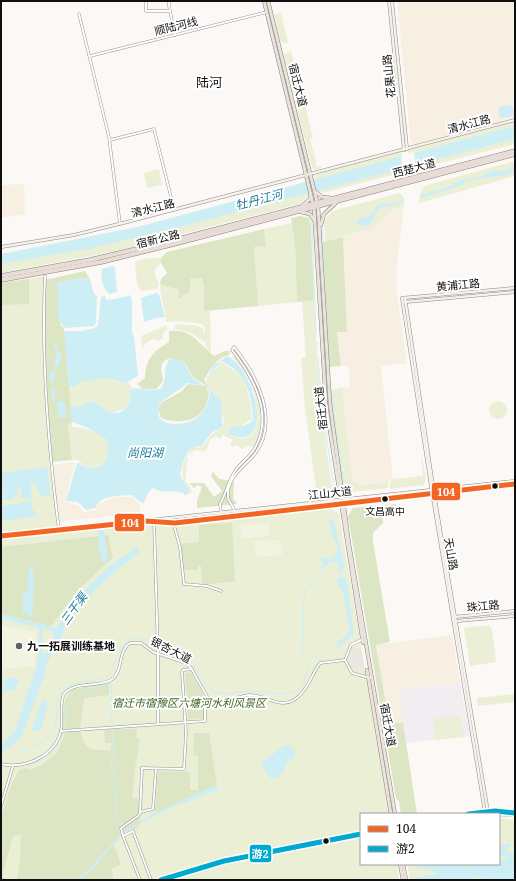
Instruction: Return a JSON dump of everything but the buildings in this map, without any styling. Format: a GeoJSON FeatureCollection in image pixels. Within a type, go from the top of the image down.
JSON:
{"type":"FeatureCollection","features":[{"type":"Feature","properties":{"kind":"highway","name":"西楚大道"},"geometry":{"type":"LineString","coordinates":[[316,205],[515,151]]}},
{"type":"Feature","properties":{"kind":"highway","name":"西楚大道"},"geometry":{"type":"LineString","coordinates":[[337,199],[515,154]]}},
{"type":"Feature","properties":{"kind":"highway","name":"宿新公路"},"geometry":{"type":"LineString","coordinates":[[1,276],[90,260],[316,205]]}},
{"type":"Feature","properties":{"kind":"highway","name":"宿新公路"},"geometry":{"type":"LineString","coordinates":[[1,280],[101,262],[299,209]]}},
{"type":"Feature","properties":{"kind":"main road","name":"宿迁大道"},"geometry":{"type":"LineString","coordinates":[[264,1],[309,176],[315,190],[314,195]]}},
{"type":"Feature","properties":{"kind":"main road","name":"宿迁大道"},"geometry":{"type":"LineString","coordinates":[[268,1],[309,176],[310,188],[314,195],[316,205],[320,237],[328,390],[341,502]]}},
{"type":"Feature","properties":{"kind":"main road"},"geometry":{"type":"LineString","coordinates":[[299,209],[310,199],[310,188]]}},
{"type":"Feature","properties":{"kind":"main road"},"geometry":{"type":"LineString","coordinates":[[315,190],[320,196],[337,199]]}},
{"type":"Feature","properties":{"kind":"main road"},"geometry":{"type":"LineString","coordinates":[[320,237],[324,214],[337,199]]}},
{"type":"Feature","properties":{"kind":"main road","name":"宿迁大道"},"geometry":{"type":"LineString","coordinates":[[316,205],[315,224],[325,398],[363,639],[395,813]]}},
{"type":"Feature","properties":{"kind":"main road"},"geometry":{"type":"LineString","coordinates":[[299,209],[310,214],[315,224]]}},
{"type":"Feature","properties":{"kind":"main road","name":"宿迁大道"},"geometry":{"type":"LineString","coordinates":[[370,678],[391,813]]}},
{"type":"Feature","properties":{"kind":"main road"},"geometry":{"type":"LineString","coordinates":[[400,865],[404,880]]}},
{"type":"Feature","properties":{"kind":"main road"},"geometry":{"type":"LineString","coordinates":[[403,865],[404,880]]}},
{"type":"Feature","properties":{"kind":"street"},"geometry":{"type":"LineString","coordinates":[[146,1],[146,11],[170,11]]}},
{"type":"Feature","properties":{"kind":"street"},"geometry":{"type":"LineString","coordinates":[[170,1],[170,11],[175,35]]}},
{"type":"Feature","properties":{"kind":"street","name":"花果山路"},"geometry":{"type":"LineString","coordinates":[[390,1],[406,150]]}},
{"type":"Feature","properties":{"kind":"street","name":"顺陆河线"},"geometry":{"type":"LineString","coordinates":[[90,56],[267,12]]}},
{"type":"Feature","properties":{"kind":"street"},"geometry":{"type":"LineString","coordinates":[[79,14],[110,140],[120,224]]}},
{"type":"Feature","properties":{"kind":"street","name":"清水江路"},"geometry":{"type":"LineString","coordinates":[[1,247],[74,235],[120,224],[309,176],[515,120]]}},
{"type":"Feature","properties":{"kind":"street"},"geometry":{"type":"LineString","coordinates":[[110,140],[154,129],[175,210]]}},
{"type":"Feature","properties":{"kind":"street"},"geometry":{"type":"LineString","coordinates":[[44,276],[43,329],[46,407],[50,463],[59,530]]}},
{"type":"Feature","properties":{"kind":"street","name":"黄浦江路"},"geometry":{"type":"LineString","coordinates":[[403,298],[515,288]]}},
{"type":"Feature","properties":{"kind":"street","name":"黄浦江路"},"geometry":{"type":"LineString","coordinates":[[404,302],[515,292]]}},
{"type":"Feature","properties":{"kind":"street","name":"天山路"},"geometry":{"type":"LineString","coordinates":[[403,298],[433,491],[487,812]]}},
{"type":"Feature","properties":{"kind":"street"},"geometry":{"type":"LineString","coordinates":[[221,512],[220,504],[225,498],[233,474],[255,448],[262,426],[262,411],[257,392],[248,371],[232,350],[234,347],[248,366],[258,385],[263,402],[265,421],[264,433],[258,449],[238,471],[230,486],[228,497],[234,510]]}},
{"type":"Feature","properties":{"kind":"street","name":"江山大道"},"geometry":{"type":"LineString","coordinates":[[146,521],[173,522],[515,481]]}},
{"type":"Feature","properties":{"kind":"street","name":"江山大道"},"geometry":{"type":"LineString","coordinates":[[433,491],[515,484]]}},
{"type":"Feature","properties":{"kind":"street","name":"江山大道"},"geometry":{"type":"LineString","coordinates":[[1,536],[234,510],[341,502]]}},
{"type":"Feature","properties":{"kind":"street"},"geometry":{"type":"LineString","coordinates":[[154,521],[158,645],[158,724]]}},
{"type":"Feature","properties":{"kind":"street"},"geometry":{"type":"LineString","coordinates":[[173,522],[180,547],[184,584],[207,586],[221,591]]}},
{"type":"Feature","properties":{"kind":"street","name":"珠江路"},"geometry":{"type":"LineString","coordinates":[[454,616],[515,611]]}},
{"type":"Feature","properties":{"kind":"street","name":"珠江路"},"geometry":{"type":"LineString","coordinates":[[455,622],[515,616]]}},
{"type":"Feature","properties":{"kind":"street"},"geometry":{"type":"LineString","coordinates":[[345,660],[351,645],[363,639]]}},
{"type":"Feature","properties":{"kind":"street","name":"银杏大道"},"geometry":{"type":"LineString","coordinates":[[1,764],[13,766],[24,765],[43,756],[53,747],[61,731],[62,700],[66,692],[77,686],[96,684],[111,680],[118,671],[123,651],[130,643],[141,643],[186,664],[192,669],[209,698]]}},
{"type":"Feature","properties":{"kind":"street"},"geometry":{"type":"LineString","coordinates":[[345,660],[352,673],[370,678]]}},
{"type":"Feature","properties":{"kind":"street"},"geometry":{"type":"LineString","coordinates":[[61,731],[205,721],[204,704],[209,698],[214,702],[221,703],[241,696],[257,695],[263,696],[277,703],[286,704],[304,692],[320,663],[345,660]]}},
{"type":"Feature","properties":{"kind":"street"},"geometry":{"type":"LineString","coordinates":[[140,880],[121,828],[138,816],[140,812],[142,768],[184,770],[186,733],[182,672],[183,670],[192,669]]}},
{"type":"Feature","properties":{"kind":"street"},"geometry":{"type":"LineString","coordinates":[[1,806],[13,766]]}},
{"type":"Feature","properties":{"kind":"street"},"geometry":{"type":"LineString","coordinates":[[140,812],[153,808],[156,769]]}},
{"type":"Feature","properties":{"kind":"street"},"geometry":{"type":"LineString","coordinates":[[478,813],[487,812],[515,814]]}},
{"type":"Feature","properties":{"kind":"street"},"geometry":{"type":"LineString","coordinates":[[500,814],[515,814]]}},
{"type":"Feature","properties":{"kind":"street"},"geometry":{"type":"LineString","coordinates":[[123,836],[134,832],[151,880]]}},
{"type":"Feature","properties":{"kind":"street"},"geometry":{"type":"LineString","coordinates":[[161,880],[224,861],[360,835]]}},
{"type":"Feature","properties":{"kind":"street"},"geometry":{"type":"LineString","coordinates":[[166,880],[197,870],[258,855],[360,835]]}},
{"type":"Feature","properties":{"kind":"shaded area"},"geometry":{"type":"Polygon","coordinates":[[[397,1],[515,1],[515,118],[411,145],[397,1]]]}},
{"type":"Feature","properties":{"kind":"shaded area"},"geometry":{"type":"Polygon","coordinates":[[[24,184],[25,214],[1,218],[1,185],[24,184]]]}},
{"type":"Feature","properties":{"kind":"shaded area"},"geometry":{"type":"Polygon","coordinates":[[[404,206],[397,264],[397,294],[407,363],[381,366],[393,481],[361,485],[355,483],[350,476],[342,388],[350,387],[349,366],[341,366],[337,332],[347,331],[343,237],[371,229],[392,210],[404,206]]]}},
{"type":"Feature","properties":{"kind":"shaded area"},"geometry":{"type":"Polygon","coordinates":[[[75,462],[65,502],[80,506],[83,512],[96,510],[99,504],[116,497],[133,497],[140,505],[140,513],[59,522],[52,465],[75,462]]]}},
{"type":"Feature","properties":{"kind":"shaded area"},"geometry":{"type":"Polygon","coordinates":[[[452,635],[460,683],[398,689],[403,723],[389,724],[376,645],[452,635]]]}},
{"type":"Feature","properties":{"kind":"shaded area"},"geometry":{"type":"Polygon","coordinates":[[[353,647],[356,649],[361,649],[364,668],[359,669],[356,672],[348,661],[353,647]]]}},
{"type":"Feature","properties":{"kind":"shaded area"},"geometry":{"type":"Polygon","coordinates":[[[460,683],[470,736],[405,743],[397,689],[460,683]]]}},
{"type":"Feature","properties":{"kind":"green space"},"geometry":{"type":"Polygon","coordinates":[[[281,12],[288,43],[280,42],[274,15],[281,12]]]}},
{"type":"Feature","properties":{"kind":"green space"},"geometry":{"type":"Polygon","coordinates":[[[291,51],[313,138],[310,139],[317,167],[321,166],[321,168],[315,170],[312,167],[292,89],[295,85],[291,71],[287,70],[283,54],[291,51]]]}},
{"type":"Feature","properties":{"kind":"green space"},"geometry":{"type":"Polygon","coordinates":[[[515,121],[515,126],[409,155],[408,150],[515,121]]]}},
{"type":"Feature","properties":{"kind":"green space"},"geometry":{"type":"Polygon","coordinates":[[[515,139],[515,144],[322,193],[317,190],[515,139]]]}},
{"type":"Feature","properties":{"kind":"green space"},"geometry":{"type":"Polygon","coordinates":[[[402,151],[403,157],[315,180],[314,175],[402,151]]]}},
{"type":"Feature","properties":{"kind":"green space"},"geometry":{"type":"Polygon","coordinates":[[[515,161],[515,176],[419,203],[424,186],[515,161]]]}},
{"type":"Feature","properties":{"kind":"green space"},"geometry":{"type":"Polygon","coordinates":[[[159,169],[162,185],[147,188],[144,173],[159,169]]]}},
{"type":"Feature","properties":{"kind":"green space"},"geometry":{"type":"Polygon","coordinates":[[[308,193],[309,196],[299,204],[117,251],[1,273],[1,264],[128,239],[308,193]]]}},
{"type":"Feature","properties":{"kind":"green space"},"geometry":{"type":"Polygon","coordinates":[[[400,193],[404,198],[404,206],[392,210],[371,229],[325,241],[324,221],[332,211],[400,193]]]}},
{"type":"Feature","properties":{"kind":"green space"},"geometry":{"type":"Polygon","coordinates":[[[300,216],[309,218],[311,227],[314,300],[297,302],[295,244],[291,218],[300,216]]]}},
{"type":"Feature","properties":{"kind":"green space"},"geometry":{"type":"Polygon","coordinates":[[[292,223],[295,244],[297,302],[258,306],[253,247],[266,246],[264,229],[292,223]]]}},
{"type":"Feature","properties":{"kind":"green space"},"geometry":{"type":"Polygon","coordinates":[[[264,229],[266,246],[254,247],[258,306],[204,311],[204,286],[202,278],[191,279],[189,292],[178,299],[179,290],[160,284],[161,279],[167,273],[161,263],[161,258],[167,252],[264,229]]]}},
{"type":"Feature","properties":{"kind":"green space"},"geometry":{"type":"Polygon","coordinates":[[[343,237],[347,332],[337,332],[341,366],[329,367],[322,242],[343,237]]]}},
{"type":"Feature","properties":{"kind":"green space"},"geometry":{"type":"Polygon","coordinates":[[[161,258],[161,263],[154,270],[159,283],[157,289],[141,291],[137,284],[135,263],[138,260],[161,258]]]}},
{"type":"Feature","properties":{"kind":"green space"},"geometry":{"type":"Polygon","coordinates":[[[85,271],[90,279],[81,278],[57,283],[61,326],[64,328],[72,422],[68,424],[72,460],[51,462],[44,328],[45,280],[85,271]]]}},
{"type":"Feature","properties":{"kind":"green space","name":"宿迁市宿豫区六塘河水利风景区"},"geometry":{"type":"Polygon","coordinates":[[[46,276],[46,372],[59,531],[146,522],[173,525],[332,509],[339,514],[389,813],[360,813],[360,865],[397,865],[399,880],[1,880],[1,283],[46,276]]]}},
{"type":"Feature","properties":{"kind":"green space"},"geometry":{"type":"Polygon","coordinates":[[[194,278],[204,280],[204,311],[210,311],[211,353],[206,347],[205,340],[204,342],[191,333],[174,329],[176,324],[192,325],[203,328],[205,337],[205,328],[202,324],[180,321],[166,322],[160,284],[179,290],[182,297],[190,288],[190,283],[194,278]]]}},
{"type":"Feature","properties":{"kind":"green space"},"geometry":{"type":"Polygon","coordinates":[[[29,279],[29,304],[1,305],[1,283],[29,279]]]}},
{"type":"Feature","properties":{"kind":"green space"},"geometry":{"type":"Polygon","coordinates":[[[314,300],[322,411],[332,492],[317,495],[305,408],[301,358],[306,357],[302,301],[314,300]]]}},
{"type":"Feature","properties":{"kind":"green space"},"geometry":{"type":"Polygon","coordinates":[[[167,325],[167,329],[163,333],[163,338],[158,341],[154,338],[146,343],[142,349],[141,336],[167,325]]]}},
{"type":"Feature","properties":{"kind":"green space"},"geometry":{"type":"Polygon","coordinates":[[[169,331],[183,332],[189,335],[214,356],[225,351],[230,351],[229,355],[221,358],[215,364],[204,379],[208,388],[206,389],[209,393],[204,409],[199,415],[185,421],[161,418],[158,409],[162,402],[181,392],[188,384],[205,386],[193,377],[186,365],[175,359],[167,359],[162,364],[161,369],[163,381],[156,389],[143,389],[137,384],[145,378],[147,366],[154,353],[169,342],[169,331]]]}},
{"type":"Feature","properties":{"kind":"green space"},"geometry":{"type":"Polygon","coordinates":[[[234,355],[246,370],[256,390],[262,420],[259,437],[254,447],[247,446],[242,449],[236,445],[233,447],[230,444],[232,440],[223,435],[220,439],[215,436],[210,440],[206,451],[195,450],[188,455],[185,481],[191,489],[192,494],[184,483],[182,471],[185,459],[193,448],[203,447],[211,435],[222,428],[224,424],[220,399],[208,388],[206,382],[207,376],[210,375],[221,362],[236,372],[244,382],[247,388],[252,419],[239,427],[230,427],[226,434],[237,438],[246,438],[252,434],[255,428],[257,412],[253,388],[246,374],[232,357],[234,355]]]}},
{"type":"Feature","properties":{"kind":"green space"},"geometry":{"type":"Polygon","coordinates":[[[105,378],[118,382],[128,382],[132,387],[130,390],[130,401],[124,409],[111,413],[95,402],[70,407],[69,387],[72,388],[82,381],[105,378]]]}},
{"type":"Feature","properties":{"kind":"green space"},"geometry":{"type":"Polygon","coordinates":[[[342,388],[352,480],[361,485],[388,482],[388,488],[351,492],[346,491],[342,485],[330,390],[342,388]]]}},
{"type":"Feature","properties":{"kind":"green space"},"geometry":{"type":"Polygon","coordinates":[[[498,401],[504,404],[507,410],[504,416],[498,419],[492,416],[489,410],[492,404],[498,401]]]}},
{"type":"Feature","properties":{"kind":"green space"},"geometry":{"type":"Polygon","coordinates":[[[72,422],[72,427],[98,433],[104,439],[109,450],[107,460],[98,466],[86,468],[78,460],[72,460],[68,423],[72,422]]]}},
{"type":"Feature","properties":{"kind":"green space"},"geometry":{"type":"Polygon","coordinates":[[[421,458],[426,478],[424,485],[390,489],[390,482],[393,481],[393,479],[423,476],[421,458]]]}},
{"type":"Feature","properties":{"kind":"green space"},"geometry":{"type":"Polygon","coordinates":[[[213,472],[219,479],[232,481],[234,483],[233,498],[237,504],[197,508],[197,501],[202,487],[197,485],[194,488],[189,483],[204,483],[214,497],[222,491],[211,476],[213,472]]]}},
{"type":"Feature","properties":{"kind":"green space"},"geometry":{"type":"Polygon","coordinates":[[[396,504],[397,511],[382,514],[383,523],[373,533],[373,542],[390,642],[376,645],[389,723],[403,723],[417,813],[401,813],[399,802],[396,798],[348,516],[353,508],[396,504]]]}},
{"type":"Feature","properties":{"kind":"green space"},"geometry":{"type":"Polygon","coordinates":[[[232,523],[235,581],[202,585],[201,566],[198,566],[198,570],[183,570],[181,544],[199,542],[199,525],[232,523]]]}},
{"type":"Feature","properties":{"kind":"green space"},"geometry":{"type":"Polygon","coordinates":[[[269,523],[270,536],[242,538],[241,525],[269,523]]]}},
{"type":"Feature","properties":{"kind":"green space"},"geometry":{"type":"Polygon","coordinates":[[[108,535],[113,558],[95,573],[79,590],[51,626],[1,614],[1,547],[108,535]]]}},
{"type":"Feature","properties":{"kind":"green space"},"geometry":{"type":"Polygon","coordinates":[[[280,540],[280,542],[275,544],[281,544],[282,555],[256,557],[254,541],[280,540]]]}},
{"type":"Feature","properties":{"kind":"green space","name":"九一拓展训练基地"},"geometry":{"type":"Polygon","coordinates":[[[1,625],[36,632],[35,666],[1,669],[1,625]]]}},
{"type":"Feature","properties":{"kind":"green space"},"geometry":{"type":"Polygon","coordinates":[[[489,625],[492,630],[496,662],[470,666],[464,628],[489,625]]]}},
{"type":"Feature","properties":{"kind":"green space"},"geometry":{"type":"Polygon","coordinates":[[[185,673],[191,673],[205,698],[203,701],[207,718],[188,719],[185,673]]]}},
{"type":"Feature","properties":{"kind":"green space"},"geometry":{"type":"Polygon","coordinates":[[[109,682],[109,695],[84,698],[80,728],[62,729],[65,703],[72,691],[109,682]]]}},
{"type":"Feature","properties":{"kind":"green space"},"geometry":{"type":"Polygon","coordinates":[[[515,694],[515,702],[477,706],[477,698],[515,694]]]}},
{"type":"Feature","properties":{"kind":"green space"},"geometry":{"type":"Polygon","coordinates":[[[460,716],[464,737],[435,740],[433,718],[460,716]]]}},
{"type":"Feature","properties":{"kind":"green space"},"geometry":{"type":"Polygon","coordinates":[[[107,729],[137,729],[136,738],[140,738],[132,798],[143,799],[139,827],[122,835],[114,845],[121,865],[111,869],[114,880],[17,880],[20,861],[21,835],[13,836],[2,877],[12,880],[1,880],[1,817],[12,783],[19,770],[27,768],[29,770],[41,765],[57,753],[66,731],[80,730],[86,746],[92,749],[110,751],[112,743],[105,743],[104,731],[107,729]]]}},
{"type":"Feature","properties":{"kind":"green space"},"geometry":{"type":"Polygon","coordinates":[[[194,733],[209,733],[217,785],[155,813],[158,771],[190,772],[190,790],[198,790],[198,756],[193,755],[194,733]]]}},
{"type":"Feature","properties":{"kind":"green space"},"geometry":{"type":"Polygon","coordinates":[[[500,818],[515,820],[515,880],[410,880],[407,865],[500,865],[500,818]]]}},
{"type":"Feature","properties":{"kind":"water"},"geometry":{"type":"Polygon","coordinates":[[[512,105],[515,116],[499,118],[499,107],[512,105]]]}},
{"type":"Feature","properties":{"kind":"water","name":"牡丹江河"},"geometry":{"type":"Polygon","coordinates":[[[515,126],[515,139],[172,229],[92,248],[1,264],[1,254],[137,227],[515,126]]]}},
{"type":"Feature","properties":{"kind":"water"},"geometry":{"type":"Polygon","coordinates":[[[515,167],[515,171],[511,174],[465,181],[463,185],[420,198],[420,195],[446,187],[456,183],[459,180],[480,177],[494,170],[502,172],[515,167]]]}},
{"type":"Feature","properties":{"kind":"water"},"geometry":{"type":"Polygon","coordinates":[[[404,200],[404,203],[379,208],[369,225],[364,226],[357,224],[358,219],[370,216],[379,204],[395,203],[404,200]]]}},
{"type":"Feature","properties":{"kind":"water"},"geometry":{"type":"Polygon","coordinates":[[[112,266],[115,267],[117,292],[110,294],[104,287],[101,272],[102,269],[112,266]]]}},
{"type":"Feature","properties":{"kind":"water"},"geometry":{"type":"Polygon","coordinates":[[[81,278],[90,279],[94,294],[97,296],[96,323],[94,326],[64,328],[58,317],[57,283],[81,278]]]}},
{"type":"Feature","properties":{"kind":"water"},"geometry":{"type":"Polygon","coordinates":[[[156,293],[159,294],[165,317],[144,322],[141,298],[156,293]]]}},
{"type":"Feature","properties":{"kind":"water"},"geometry":{"type":"Polygon","coordinates":[[[130,295],[132,299],[132,333],[134,336],[138,376],[126,383],[105,378],[82,381],[74,387],[69,387],[64,331],[85,330],[98,326],[101,297],[105,296],[106,300],[108,300],[130,295]]]}},
{"type":"Feature","properties":{"kind":"water"},"geometry":{"type":"Polygon","coordinates":[[[56,344],[62,358],[55,370],[53,384],[49,380],[49,375],[54,370],[57,350],[53,346],[56,344]]]}},
{"type":"Feature","properties":{"kind":"water"},"geometry":{"type":"Polygon","coordinates":[[[227,356],[237,364],[246,376],[253,391],[257,407],[257,422],[252,432],[243,437],[227,434],[230,427],[246,425],[253,419],[251,400],[245,383],[236,371],[222,361],[210,375],[209,374],[214,365],[227,356]]]}},
{"type":"Feature","properties":{"kind":"water","name":"尚阳湖"},"geometry":{"type":"Polygon","coordinates":[[[175,358],[185,364],[191,376],[204,386],[187,383],[166,398],[159,406],[158,412],[160,419],[167,423],[175,424],[189,422],[199,416],[209,400],[210,393],[207,389],[219,398],[221,404],[223,425],[221,428],[211,433],[202,446],[196,447],[188,452],[184,460],[180,475],[190,493],[185,495],[178,492],[161,491],[154,488],[150,490],[143,504],[132,495],[117,496],[101,500],[96,508],[86,510],[78,502],[66,501],[77,463],[86,468],[100,466],[106,461],[108,453],[108,444],[105,439],[92,430],[72,422],[70,407],[77,407],[85,403],[95,402],[113,413],[118,413],[130,402],[130,390],[135,388],[151,390],[160,389],[164,382],[167,363],[170,359],[175,358]]]}},
{"type":"Feature","properties":{"kind":"water"},"geometry":{"type":"Polygon","coordinates":[[[55,387],[55,399],[57,403],[60,401],[65,403],[66,415],[64,418],[58,417],[57,404],[51,397],[51,390],[55,387]]]}},
{"type":"Feature","properties":{"kind":"water"},"geometry":{"type":"Polygon","coordinates":[[[47,467],[51,496],[42,497],[34,483],[31,483],[31,499],[21,498],[22,493],[20,487],[17,488],[18,493],[12,500],[2,500],[1,503],[3,492],[1,492],[1,473],[47,467]]]}},
{"type":"Feature","properties":{"kind":"water"},"geometry":{"type":"Polygon","coordinates":[[[32,501],[31,506],[36,515],[33,517],[1,521],[1,504],[3,506],[32,501]]]}},
{"type":"Feature","properties":{"kind":"water"},"geometry":{"type":"Polygon","coordinates":[[[333,518],[344,564],[343,571],[337,572],[339,564],[335,561],[330,562],[323,569],[320,569],[323,564],[319,557],[327,559],[334,557],[338,549],[329,521],[333,518]]]}},
{"type":"Feature","properties":{"kind":"water"},"geometry":{"type":"Polygon","coordinates":[[[98,529],[104,531],[108,558],[105,563],[102,561],[99,550],[98,529]]]}},
{"type":"Feature","properties":{"kind":"water","name":"三干渠"},"geometry":{"type":"Polygon","coordinates":[[[137,547],[139,550],[139,553],[107,578],[97,588],[71,619],[63,631],[61,641],[45,669],[45,674],[21,738],[1,754],[1,744],[15,731],[37,665],[39,631],[37,627],[1,619],[1,614],[57,628],[82,593],[114,563],[137,547]],[[44,629],[42,631],[42,652],[44,654],[47,653],[53,645],[53,632],[44,629]]]}},
{"type":"Feature","properties":{"kind":"water"},"geometry":{"type":"Polygon","coordinates":[[[32,566],[34,577],[32,617],[23,613],[23,593],[27,593],[29,567],[32,566]]]}},
{"type":"Feature","properties":{"kind":"water"},"geometry":{"type":"Polygon","coordinates":[[[346,577],[354,634],[337,649],[337,643],[348,634],[349,627],[344,596],[336,579],[346,577]]]}},
{"type":"Feature","properties":{"kind":"water"},"geometry":{"type":"Polygon","coordinates":[[[11,677],[19,680],[14,689],[18,692],[10,690],[4,693],[2,691],[4,686],[1,683],[11,677]]]}},
{"type":"Feature","properties":{"kind":"water"},"geometry":{"type":"Polygon","coordinates":[[[44,700],[48,703],[42,726],[38,731],[33,731],[32,729],[41,702],[44,700]]]}},
{"type":"Feature","properties":{"kind":"water"},"geometry":{"type":"Polygon","coordinates":[[[285,745],[289,745],[293,748],[295,756],[286,763],[283,773],[276,778],[270,778],[261,763],[285,745]]]}},
{"type":"Feature","properties":{"kind":"water"},"geometry":{"type":"Polygon","coordinates":[[[217,785],[217,790],[167,810],[131,829],[116,842],[93,869],[81,878],[75,880],[85,873],[122,833],[155,813],[217,785]]]}},
{"type":"Feature","properties":{"kind":"water"},"geometry":{"type":"Polygon","coordinates":[[[510,843],[511,847],[505,848],[508,852],[515,852],[515,880],[482,880],[483,877],[474,877],[475,880],[416,880],[418,877],[437,874],[430,869],[416,868],[414,865],[500,865],[500,860],[512,858],[500,855],[500,846],[510,843]]]}},
{"type":"Feature","properties":{"kind":"pier"},"geometry":{"type":"Polygon","coordinates":[[[414,152],[416,167],[403,171],[401,155],[414,152]]]}},
{"type":"Feature","properties":{"kind":"waterway"},"geometry":{"type":"LineString","coordinates":[[305,214],[311,220],[312,226],[316,334]]}},
{"type":"Feature","properties":{"kind":"waterway"},"geometry":{"type":"LineString","coordinates":[[322,228],[324,253]]}},
{"type":"Feature","properties":{"kind":"waterway"},"geometry":{"type":"LineString","coordinates":[[324,259],[325,284]]}},
{"type":"Feature","properties":{"kind":"waterway"},"geometry":{"type":"LineString","coordinates":[[325,289],[329,361]]}},
{"type":"Feature","properties":{"kind":"waterway"},"geometry":{"type":"LineString","coordinates":[[317,342],[317,349]]}},
{"type":"Feature","properties":{"kind":"waterway"},"geometry":{"type":"LineString","coordinates":[[318,358],[322,407]]}},
{"type":"Feature","properties":{"kind":"waterway"},"geometry":{"type":"LineString","coordinates":[[331,390],[343,482]]}},
{"type":"Feature","properties":{"kind":"waterway"},"geometry":{"type":"LineString","coordinates":[[323,411],[334,490]]}},
{"type":"Feature","properties":{"kind":"waterway"},"geometry":{"type":"LineString","coordinates":[[302,654],[304,594],[321,570]]}},
{"type":"Feature","properties":{"kind":"waterway"},"geometry":{"type":"LineString","coordinates":[[341,572],[342,578]]}},
{"type":"Feature","properties":{"kind":"waterway"},"geometry":{"type":"LineString","coordinates":[[21,750],[26,750],[39,744],[48,738],[53,732],[56,726],[58,698],[62,690],[73,684],[98,680],[109,675],[123,645],[134,638],[140,639],[153,646],[181,653],[189,660],[211,689],[224,694],[245,691],[276,693],[290,693],[296,691],[304,683],[309,663]]}},
{"type":"Feature","properties":{"kind":"waterway"},"geometry":{"type":"LineString","coordinates":[[330,652],[337,648]]}},
{"type":"Feature","properties":{"kind":"waterway"},"geometry":{"type":"LineString","coordinates":[[311,658],[320,655]]}},
{"type":"Feature","properties":{"kind":"waterway"},"geometry":{"type":"LineString","coordinates":[[111,682],[112,726]]}},
{"type":"Feature","properties":{"kind":"waterway"},"geometry":{"type":"LineString","coordinates":[[64,729],[66,708],[78,695],[89,689],[111,683]]}},
{"type":"Feature","properties":{"kind":"waterway"},"geometry":{"type":"LineString","coordinates":[[112,729],[114,757],[111,765],[114,774],[116,810],[120,834]]}},
{"type":"Feature","properties":{"kind":"waterway"},"geometry":{"type":"LineString","coordinates":[[20,770],[41,760],[52,752],[60,740],[63,732]]}},
{"type":"Feature","properties":{"kind":"transit line","name":"104"},"geometry":{"type":"LineString","coordinates":[[1,536],[146,521],[175,523],[515,484]]}},
{"type":"Feature","properties":{"kind":"transit line","name":"游2"},"geometry":{"type":"LineString","coordinates":[[477,813],[495,811],[515,813]]}},
{"type":"Feature","properties":{"kind":"transit line","name":"游2"},"geometry":{"type":"LineString","coordinates":[[161,880],[224,861],[360,834]]}},
{"type":"Feature","properties":{"kind":"place","name":"文昌高中"},"geometry":{"type":"Point","coordinates":[385,499]}},
{"type":"Feature","properties":{"kind":"place","name":"九一拓展训练基地"},"geometry":{"type":"Point","coordinates":[19,646]}},
{"type":"Feature","properties":{"kind":"district","name":"陆河"},"geometry":{"type":"Point","coordinates":[209,82]}}]}
